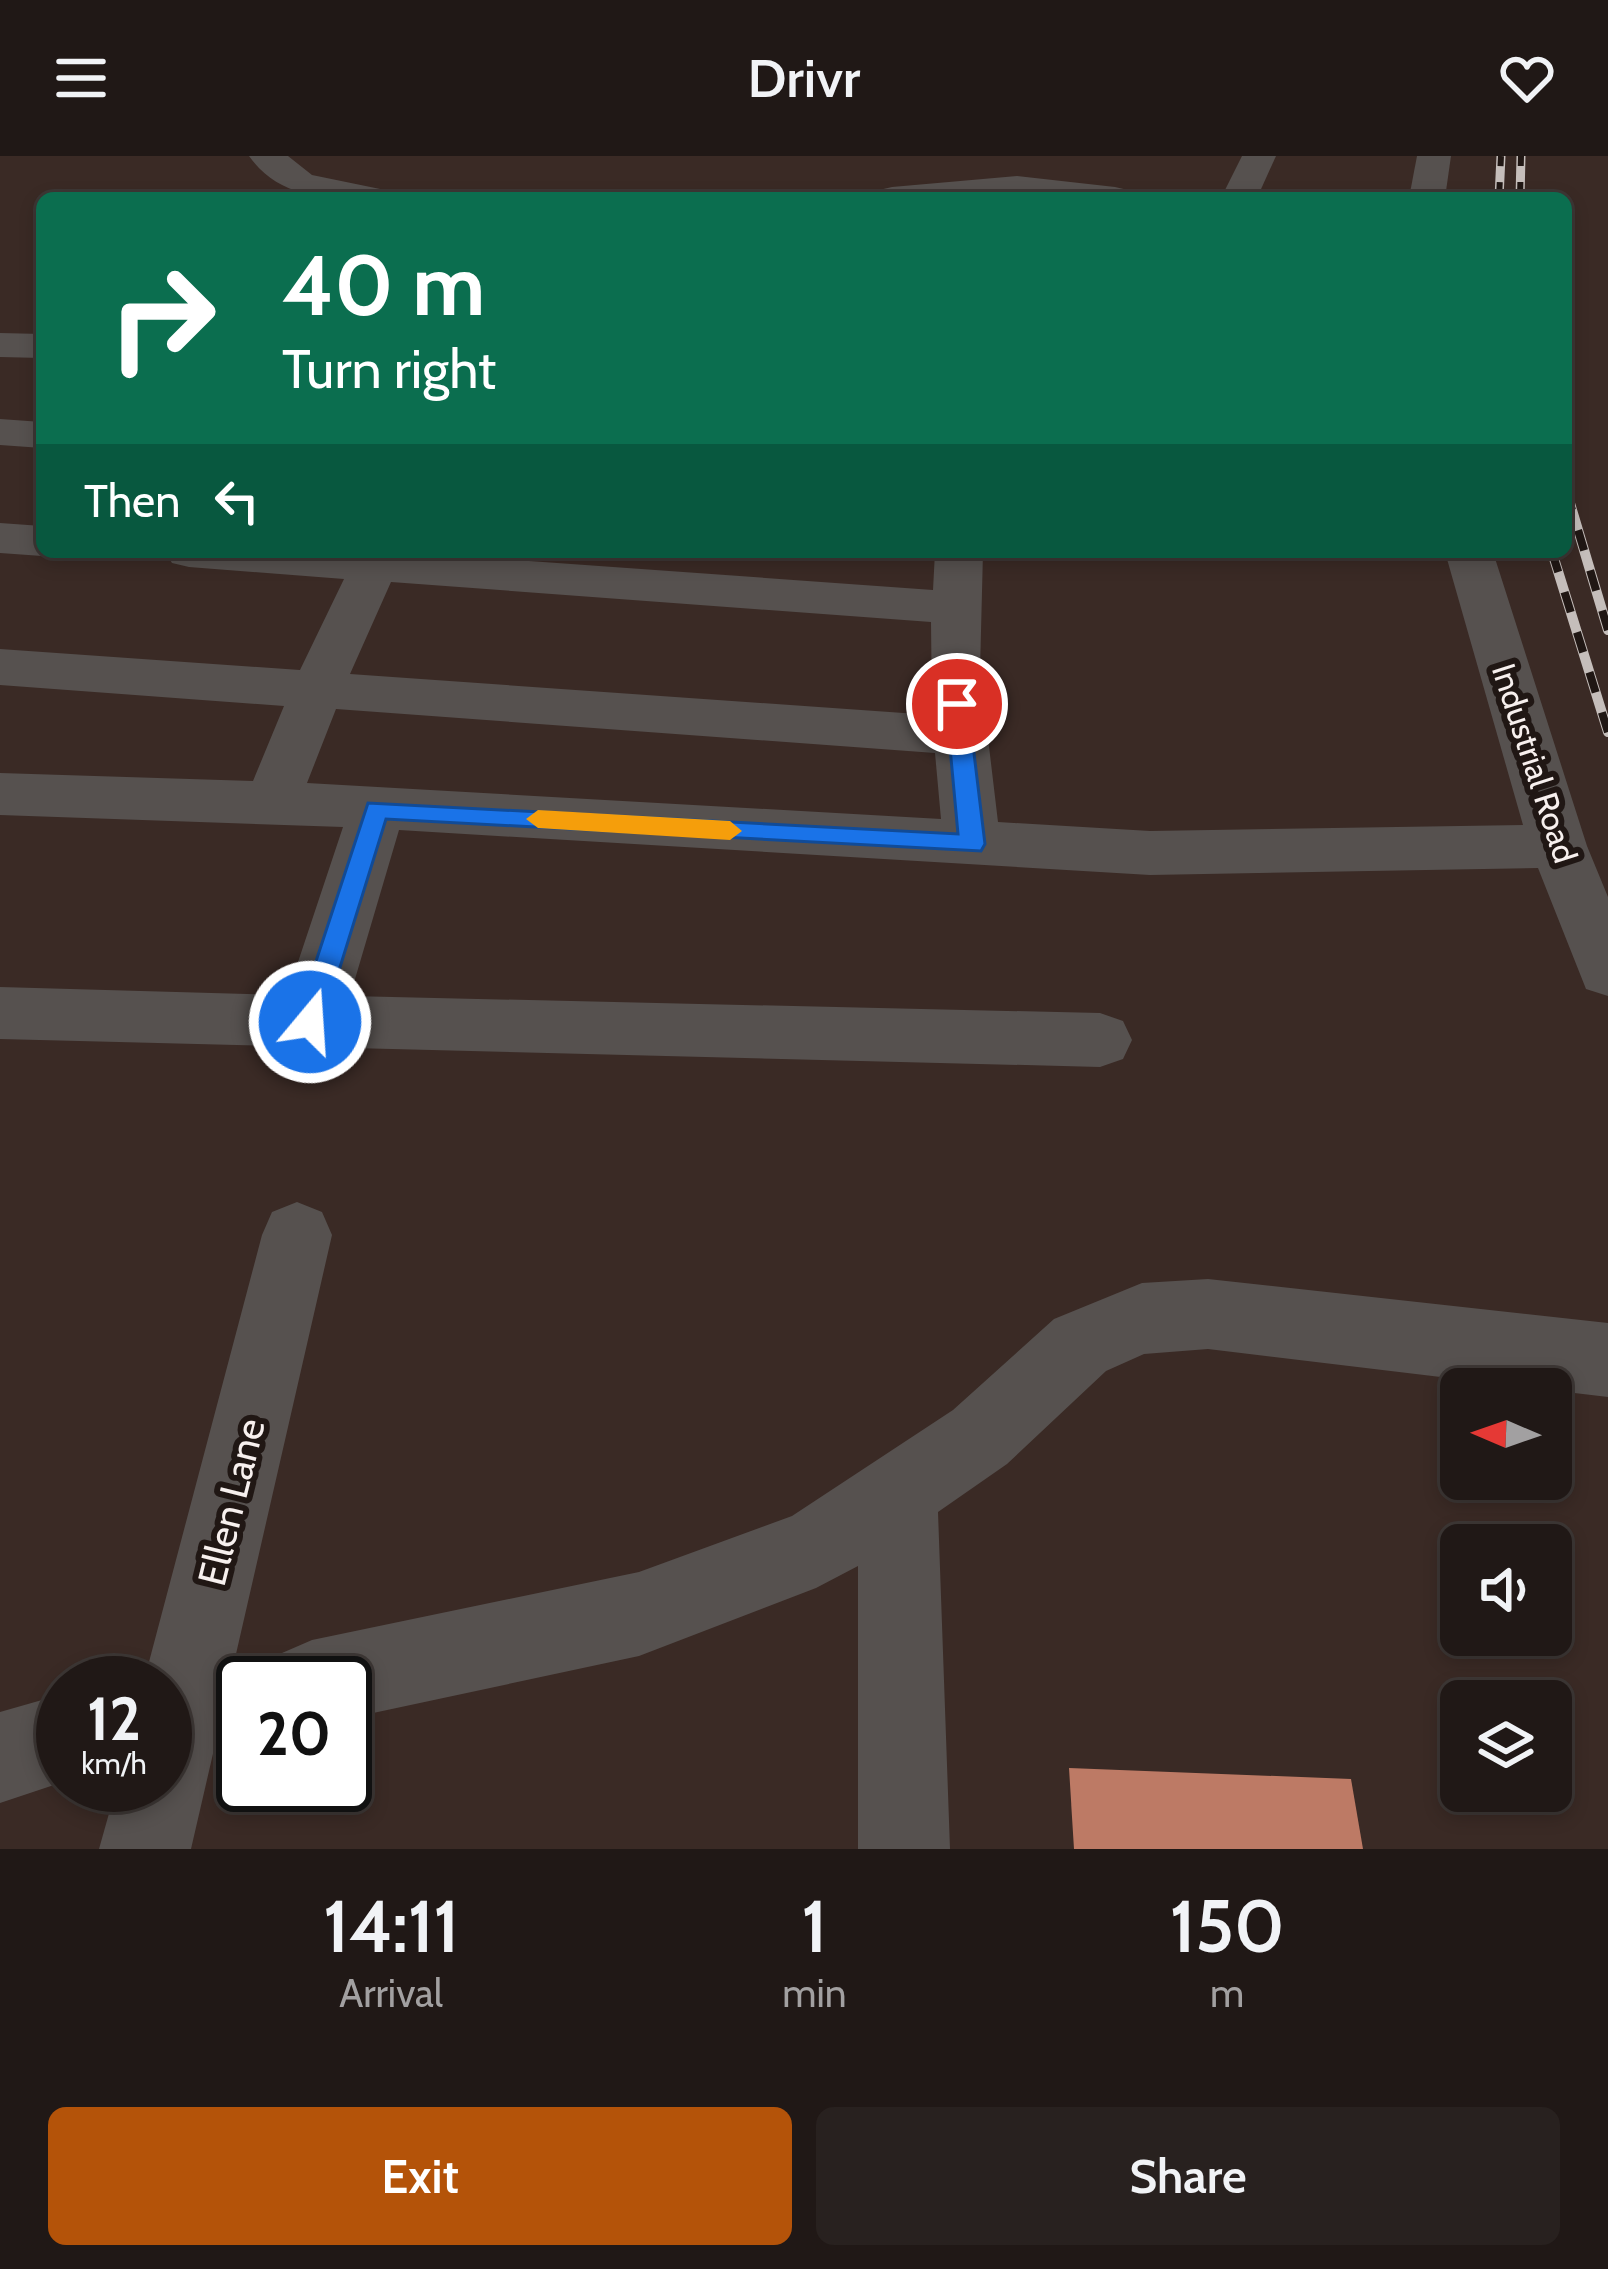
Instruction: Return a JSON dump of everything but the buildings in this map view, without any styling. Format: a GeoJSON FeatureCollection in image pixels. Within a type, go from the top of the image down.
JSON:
{"type":"FeatureCollection","features":[{"type":"Feature","properties":{"kind":"street"},"geometry":{"type":"LineString","coordinates":[[266,156],[300,183],[343,192]]}},
{"type":"Feature","properties":{"kind":"street"},"geometry":{"type":"LineString","coordinates":[[1242,192],[1259,156]]}},
{"type":"Feature","properties":{"kind":"street"},"geometry":{"type":"LineString","coordinates":[[1428,192],[1434,156]]}},
{"type":"Feature","properties":{"kind":"street"},"geometry":{"type":"LineString","coordinates":[[962,192],[1017,187],[1062,192]]}},
{"type":"Feature","properties":{"kind":"street"},"geometry":{"type":"LineString","coordinates":[[0,345],[36,346]]}},
{"type":"Feature","properties":{"kind":"street"},"geometry":{"type":"LineString","coordinates":[[0,432],[36,435]]}},
{"type":"Feature","properties":{"kind":"street"},"geometry":{"type":"LineString","coordinates":[[0,538],[36,541]]}},
{"type":"Feature","properties":{"kind":"street"},"geometry":{"type":"LineString","coordinates":[[959,558],[954,671],[972,844]]}},
{"type":"Feature","properties":{"kind":"street","name":"Industrial Road"},"geometry":{"type":"LineString","coordinates":[[1471,558],[1558,845],[1608,971]]}},
{"type":"Feature","properties":{"kind":"street"},"geometry":{"type":"LineString","coordinates":[[272,802],[377,559],[956,608]]}},
{"type":"Feature","properties":{"kind":"street"},"geometry":{"type":"LineString","coordinates":[[0,667],[960,736]]}},
{"type":"Feature","properties":{"kind":"street"},"geometry":{"type":"LineString","coordinates":[[0,794],[272,802],[1150,853],[1558,845]]}},
{"type":"Feature","properties":{"kind":"street"},"geometry":{"type":"LineString","coordinates":[[310,1022],[377,810]]}},
{"type":"Feature","properties":{"kind":"street"},"geometry":{"type":"LineString","coordinates":[[0,1013],[1100,1040]]}},
{"type":"Feature","properties":{"kind":"street","name":"Ellen Lane"},"geometry":{"type":"LineString","coordinates":[[192,1695],[298,1234]]}},
{"type":"Feature","properties":{"kind":"street"},"geometry":{"type":"LineString","coordinates":[[372,1671],[640,1614],[816,1546],[980,1437],[1080,1345],[1142,1319],[1229,1316],[1608,1360]]}},
{"type":"Feature","properties":{"kind":"street"},"geometry":{"type":"LineString","coordinates":[[898,1492],[904,1849]]}},
{"type":"Feature","properties":{"kind":"street"},"geometry":{"type":"LineString","coordinates":[[0,1759],[36,1744]]}},
{"type":"Feature","properties":{"kind":"street","name":"Ellen Lane"},"geometry":{"type":"LineString","coordinates":[[146,1849],[158,1812]]}},
{"type":"Feature","properties":{"kind":"shaded area"},"geometry":{"type":"Polygon","coordinates":[[[0,156],[1608,156],[1608,1849],[0,1849],[0,156]]]}},
{"type":"Feature","properties":{"kind":"railway"},"geometry":{"type":"LineString","coordinates":[[1499,192],[1501,156]]}},
{"type":"Feature","properties":{"kind":"railway"},"geometry":{"type":"LineString","coordinates":[[1520,192],[1521,156]]}},
{"type":"Feature","properties":{"kind":"railway"},"geometry":{"type":"LineString","coordinates":[[1572,510],[1608,630]]}},
{"type":"Feature","properties":{"kind":"railway"},"geometry":{"type":"LineString","coordinates":[[1554,558],[1608,732]]}},
{"type":"Feature","properties":{"kind":"slow traffic"},"geometry":{"type":"LineString","coordinates":[[538,819],[730,831]]}},
{"type":"Feature","properties":{"kind":"route"},"geometry":{"type":"LineString","coordinates":[[310,1022],[377,810],[972,844],[957,704]]}}]}
